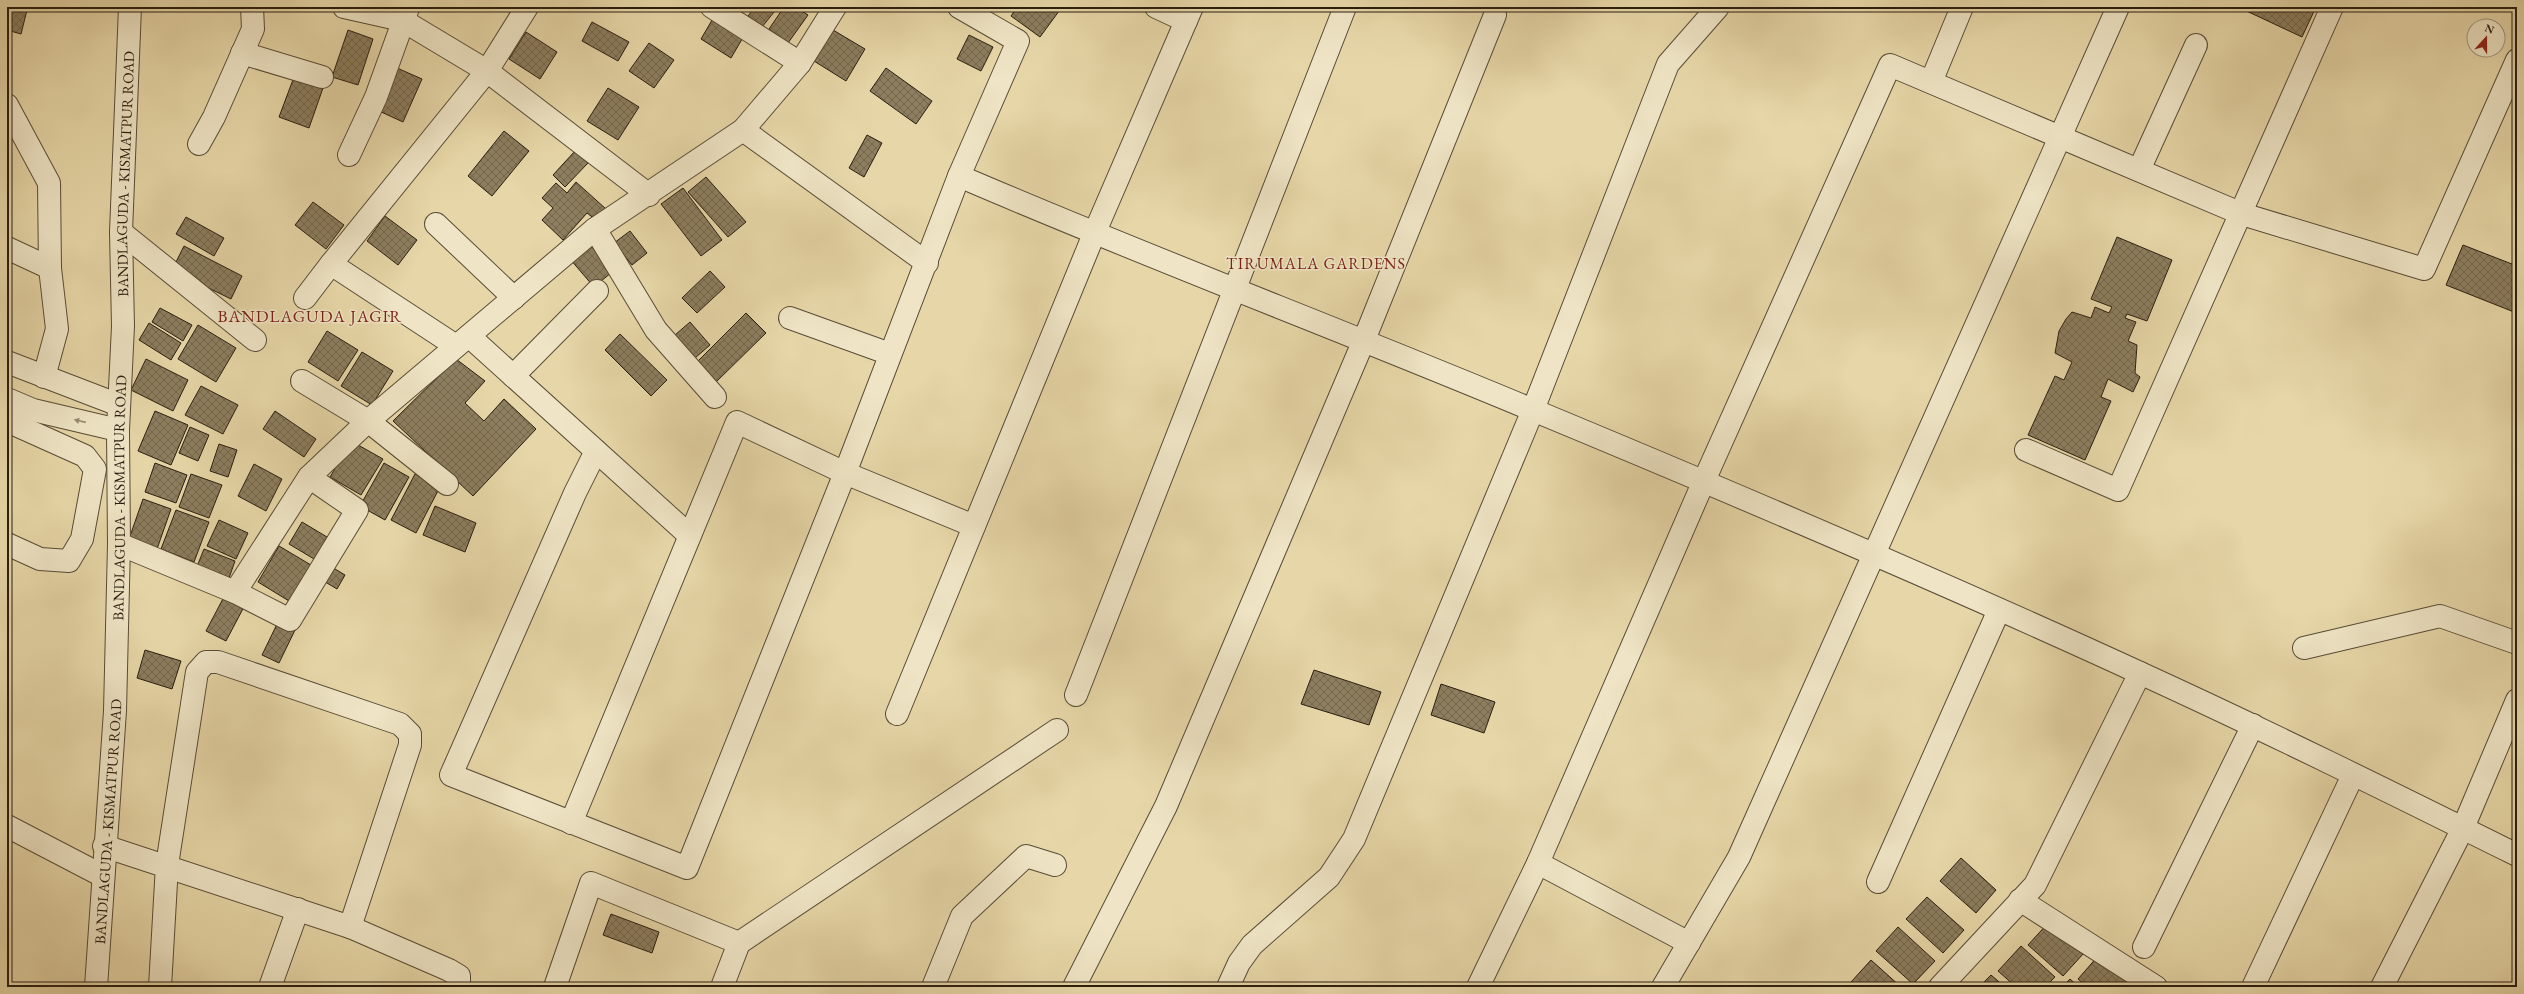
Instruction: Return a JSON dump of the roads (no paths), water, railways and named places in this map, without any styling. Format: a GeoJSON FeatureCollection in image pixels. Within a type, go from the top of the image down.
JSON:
{"type":"FeatureCollection","features":[{"type":"Feature","properties":{"kind":"street"},"geometry":{"type":"LineString","coordinates":[[126,7],[143,7]]}},
{"type":"Feature","properties":{"kind":"street","name":"BANDLAGUDA - KISMATPUR ROAD"},"geometry":{"type":"LineString","coordinates":[[96,987],[104,846],[115,711],[119,544],[118,430],[123,326],[121,232],[130,7]]}},
{"type":"Feature","properties":{"kind":"street"},"geometry":{"type":"LineString","coordinates":[[200,144],[214,117],[253,29],[252,7]]}},
{"type":"Feature","properties":{"kind":"street"},"geometry":{"type":"LineString","coordinates":[[344,7],[405,14],[487,71],[649,194]]}},
{"type":"Feature","properties":{"kind":"street"},"geometry":{"type":"LineString","coordinates":[[305,298],[487,71],[527,7]]}},
{"type":"Feature","properties":{"kind":"street"},"geometry":{"type":"LineString","coordinates":[[712,7],[800,63]]}},
{"type":"Feature","properties":{"kind":"street"},"geometry":{"type":"LineString","coordinates":[[235,592],[309,477],[368,421],[596,229],[743,130],[800,63],[836,7]]}},
{"type":"Feature","properties":{"kind":"street"},"geometry":{"type":"LineString","coordinates":[[596,451],[575,493],[451,775],[688,868],[845,473],[890,354],[927,263],[959,176],[1018,41],[959,7]]}},
{"type":"Feature","properties":{"kind":"street"},"geometry":{"type":"LineString","coordinates":[[897,714],[1094,234],[1189,14],[1156,7]]}},
{"type":"Feature","properties":{"kind":"street"},"geometry":{"type":"LineString","coordinates":[[1076,695],[1345,7]]}},
{"type":"Feature","properties":{"kind":"street"},"geometry":{"type":"LineString","coordinates":[[1228,987],[1239,963],[1252,945],[1329,878],[1354,839],[1533,410],[1668,64],[1718,7]]}},
{"type":"Feature","properties":{"kind":"street"},"geometry":{"type":"LineString","coordinates":[[1931,82],[1962,7]]}},
{"type":"Feature","properties":{"kind":"street"},"geometry":{"type":"LineString","coordinates":[[1663,987],[1739,857],[1875,556],[2118,7]]}},
{"type":"Feature","properties":{"kind":"street"},"geometry":{"type":"LineString","coordinates":[[2026,450],[2118,490],[2242,214],[2332,7]]}},
{"type":"Feature","properties":{"kind":"street"},"geometry":{"type":"LineString","coordinates":[[349,154],[376,97],[405,14]]}},
{"type":"Feature","properties":{"kind":"street"},"geometry":{"type":"LineString","coordinates":[[1074,987],[1166,806],[1364,340],[1495,15]]}},
{"type":"Feature","properties":{"kind":"street"},"geometry":{"type":"LineString","coordinates":[[2139,170],[2196,45]]}},
{"type":"Feature","properties":{"kind":"street"},"geometry":{"type":"LineString","coordinates":[[242,53],[322,77]]}},
{"type":"Feature","properties":{"kind":"street"},"geometry":{"type":"LineString","coordinates":[[1478,987],[1538,863],[1703,483],[1890,65],[2242,214],[2424,269],[2517,60]]}},
{"type":"Feature","properties":{"kind":"street"},"geometry":{"type":"LineString","coordinates":[[7,104],[49,183],[50,268],[57,329],[44,377]]}},
{"type":"Feature","properties":{"kind":"street"},"geometry":{"type":"LineString","coordinates":[[743,130],[927,263]]}},
{"type":"Feature","properties":{"kind":"street"},"geometry":{"type":"LineString","coordinates":[[959,176],[1094,234],[1364,340],[1533,410],[1999,610],[2252,725],[2517,855]]}},
{"type":"Feature","properties":{"kind":"street"},"geometry":{"type":"LineString","coordinates":[[436,224],[514,298]]}},
{"type":"Feature","properties":{"kind":"street"},"geometry":{"type":"LineString","coordinates":[[596,229],[656,330],[715,397]]}},
{"type":"Feature","properties":{"kind":"street"},"geometry":{"type":"LineString","coordinates":[[121,232],[255,340]]}},
{"type":"Feature","properties":{"kind":"street"},"geometry":{"type":"LineString","coordinates":[[7,248],[50,268]]}},
{"type":"Feature","properties":{"kind":"street"},"geometry":{"type":"LineString","coordinates":[[331,264],[462,341],[513,376],[689,535]]}},
{"type":"Feature","properties":{"kind":"street"},"geometry":{"type":"LineString","coordinates":[[513,376],[597,291]]}},
{"type":"Feature","properties":{"kind":"street"},"geometry":{"type":"LineString","coordinates":[[790,318],[890,354]]}},
{"type":"Feature","properties":{"kind":"street"},"geometry":{"type":"LineString","coordinates":[[7,362],[119,405]]}},
{"type":"Feature","properties":{"kind":"street"},"geometry":{"type":"LineString","coordinates":[[302,381],[368,421],[447,484]]}},
{"type":"Feature","properties":{"kind":"street"},"geometry":{"type":"LineString","coordinates":[[7,399],[33,410],[118,430]]}},
{"type":"Feature","properties":{"kind":"street"},"geometry":{"type":"LineString","coordinates":[[7,421],[85,456],[95,469],[82,539],[68,561],[40,559],[7,544]]}},
{"type":"Feature","properties":{"kind":"street"},"geometry":{"type":"LineString","coordinates":[[571,823],[737,422],[845,473],[974,526]]}},
{"type":"Feature","properties":{"kind":"street"},"geometry":{"type":"LineString","coordinates":[[119,544],[235,592],[290,620],[357,510],[309,477]]}},
{"type":"Feature","properties":{"kind":"street"},"geometry":{"type":"LineString","coordinates":[[1878,882],[1999,610]]}},
{"type":"Feature","properties":{"kind":"street"},"geometry":{"type":"LineString","coordinates":[[2304,648],[2440,616],[2517,643]]}},
{"type":"Feature","properties":{"kind":"street"},"geometry":{"type":"LineString","coordinates":[[160,987],[167,865],[197,672],[206,662],[218,662],[400,724],[410,734],[410,745],[350,927]]}},
{"type":"Feature","properties":{"kind":"street"},"geometry":{"type":"LineString","coordinates":[[1940,987],[2034,885],[2140,673]]}},
{"type":"Feature","properties":{"kind":"street"},"geometry":{"type":"LineString","coordinates":[[2382,987],[2463,828],[2517,700]]}},
{"type":"Feature","properties":{"kind":"street"},"geometry":{"type":"LineString","coordinates":[[2144,947],[2252,725]]}},
{"type":"Feature","properties":{"kind":"street"},"geometry":{"type":"LineString","coordinates":[[722,987],[739,943],[1057,730]]}},
{"type":"Feature","properties":{"kind":"street"},"geometry":{"type":"LineString","coordinates":[[2253,987],[2353,775]]}},
{"type":"Feature","properties":{"kind":"street"},"geometry":{"type":"LineString","coordinates":[[7,826],[103,876]]}},
{"type":"Feature","properties":{"kind":"street"},"geometry":{"type":"LineString","coordinates":[[104,846],[167,865],[350,927],[449,970],[459,976],[459,987]]}},
{"type":"Feature","properties":{"kind":"street"},"geometry":{"type":"LineString","coordinates":[[934,987],[962,916],[1026,856],[1055,865]]}},
{"type":"Feature","properties":{"kind":"street"},"geometry":{"type":"LineString","coordinates":[[1538,863],[1689,943]]}},
{"type":"Feature","properties":{"kind":"street"},"geometry":{"type":"LineString","coordinates":[[555,987],[591,884],[739,943]]}},
{"type":"Feature","properties":{"kind":"street"},"geometry":{"type":"LineString","coordinates":[[2020,900],[2156,987]]}},
{"type":"Feature","properties":{"kind":"street"},"geometry":{"type":"LineString","coordinates":[[270,987],[298,909]]}},
{"type":"Feature","properties":{"kind":"district","name":"TIRUMALA GARDENS"},"geometry":{"type":"Point","coordinates":[1316,263]}},
{"type":"Feature","properties":{"kind":"district","name":"BANDLAGUDA JAGIR"},"geometry":{"type":"Point","coordinates":[310,316]}}]}
